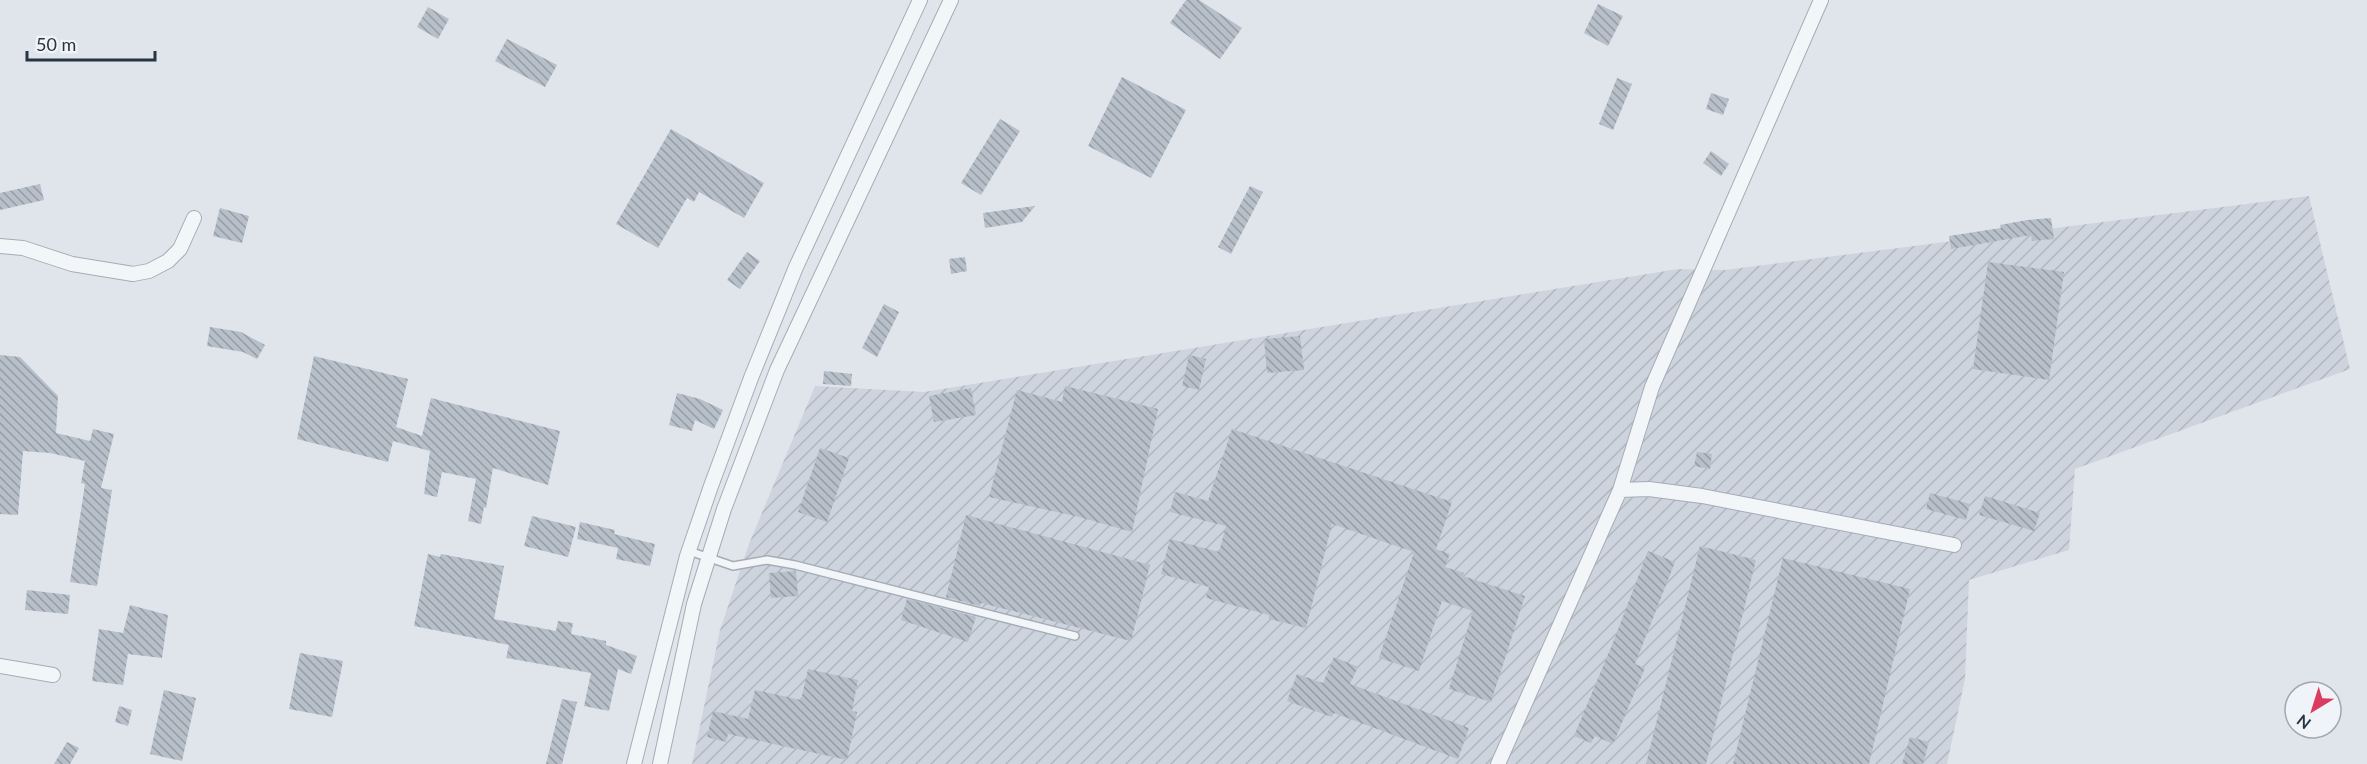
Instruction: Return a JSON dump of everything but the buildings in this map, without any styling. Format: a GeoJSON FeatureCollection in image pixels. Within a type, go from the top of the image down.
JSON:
{"type":"FeatureCollection","features":[{"type":"Feature","properties":{"kind":"street"},"geometry":{"type":"LineString","coordinates":[[634,764],[688,551],[711,486],[782,300],[920,0]]}},
{"type":"Feature","properties":{"kind":"street"},"geometry":{"type":"LineString","coordinates":[[660,764],[677,676],[707,557],[777,370],[951,0]]}},
{"type":"Feature","properties":{"kind":"street"},"geometry":{"type":"LineString","coordinates":[[1497,764],[1620,490],[1652,387],[1821,0]]}},
{"type":"Feature","properties":{"kind":"street"},"geometry":{"type":"LineString","coordinates":[[0,246],[23,248],[72,264],[133,274],[149,272],[168,261],[180,249],[195,218]]}},
{"type":"Feature","properties":{"kind":"street"},"geometry":{"type":"LineString","coordinates":[[1620,490],[1649,489],[1702,496],[1954,545]]}},
{"type":"Feature","properties":{"kind":"street"},"geometry":{"type":"LineString","coordinates":[[0,666],[53,675]]}},
{"type":"Feature","properties":{"kind":"lane"},"geometry":{"type":"LineString","coordinates":[[688,551],[733,566],[766,560],[795,565],[1075,636]]}},
{"type":"Feature","properties":{"kind":"shaded area"},"geometry":{"type":"Polygon","coordinates":[[[2309,196],[2350,369],[2075,469],[2069,550],[1969,580],[1965,679],[1947,764],[692,764],[720,630],[749,544],[815,386],[924,392],[1678,269],[1725,270],[2309,196]]]}}]}
